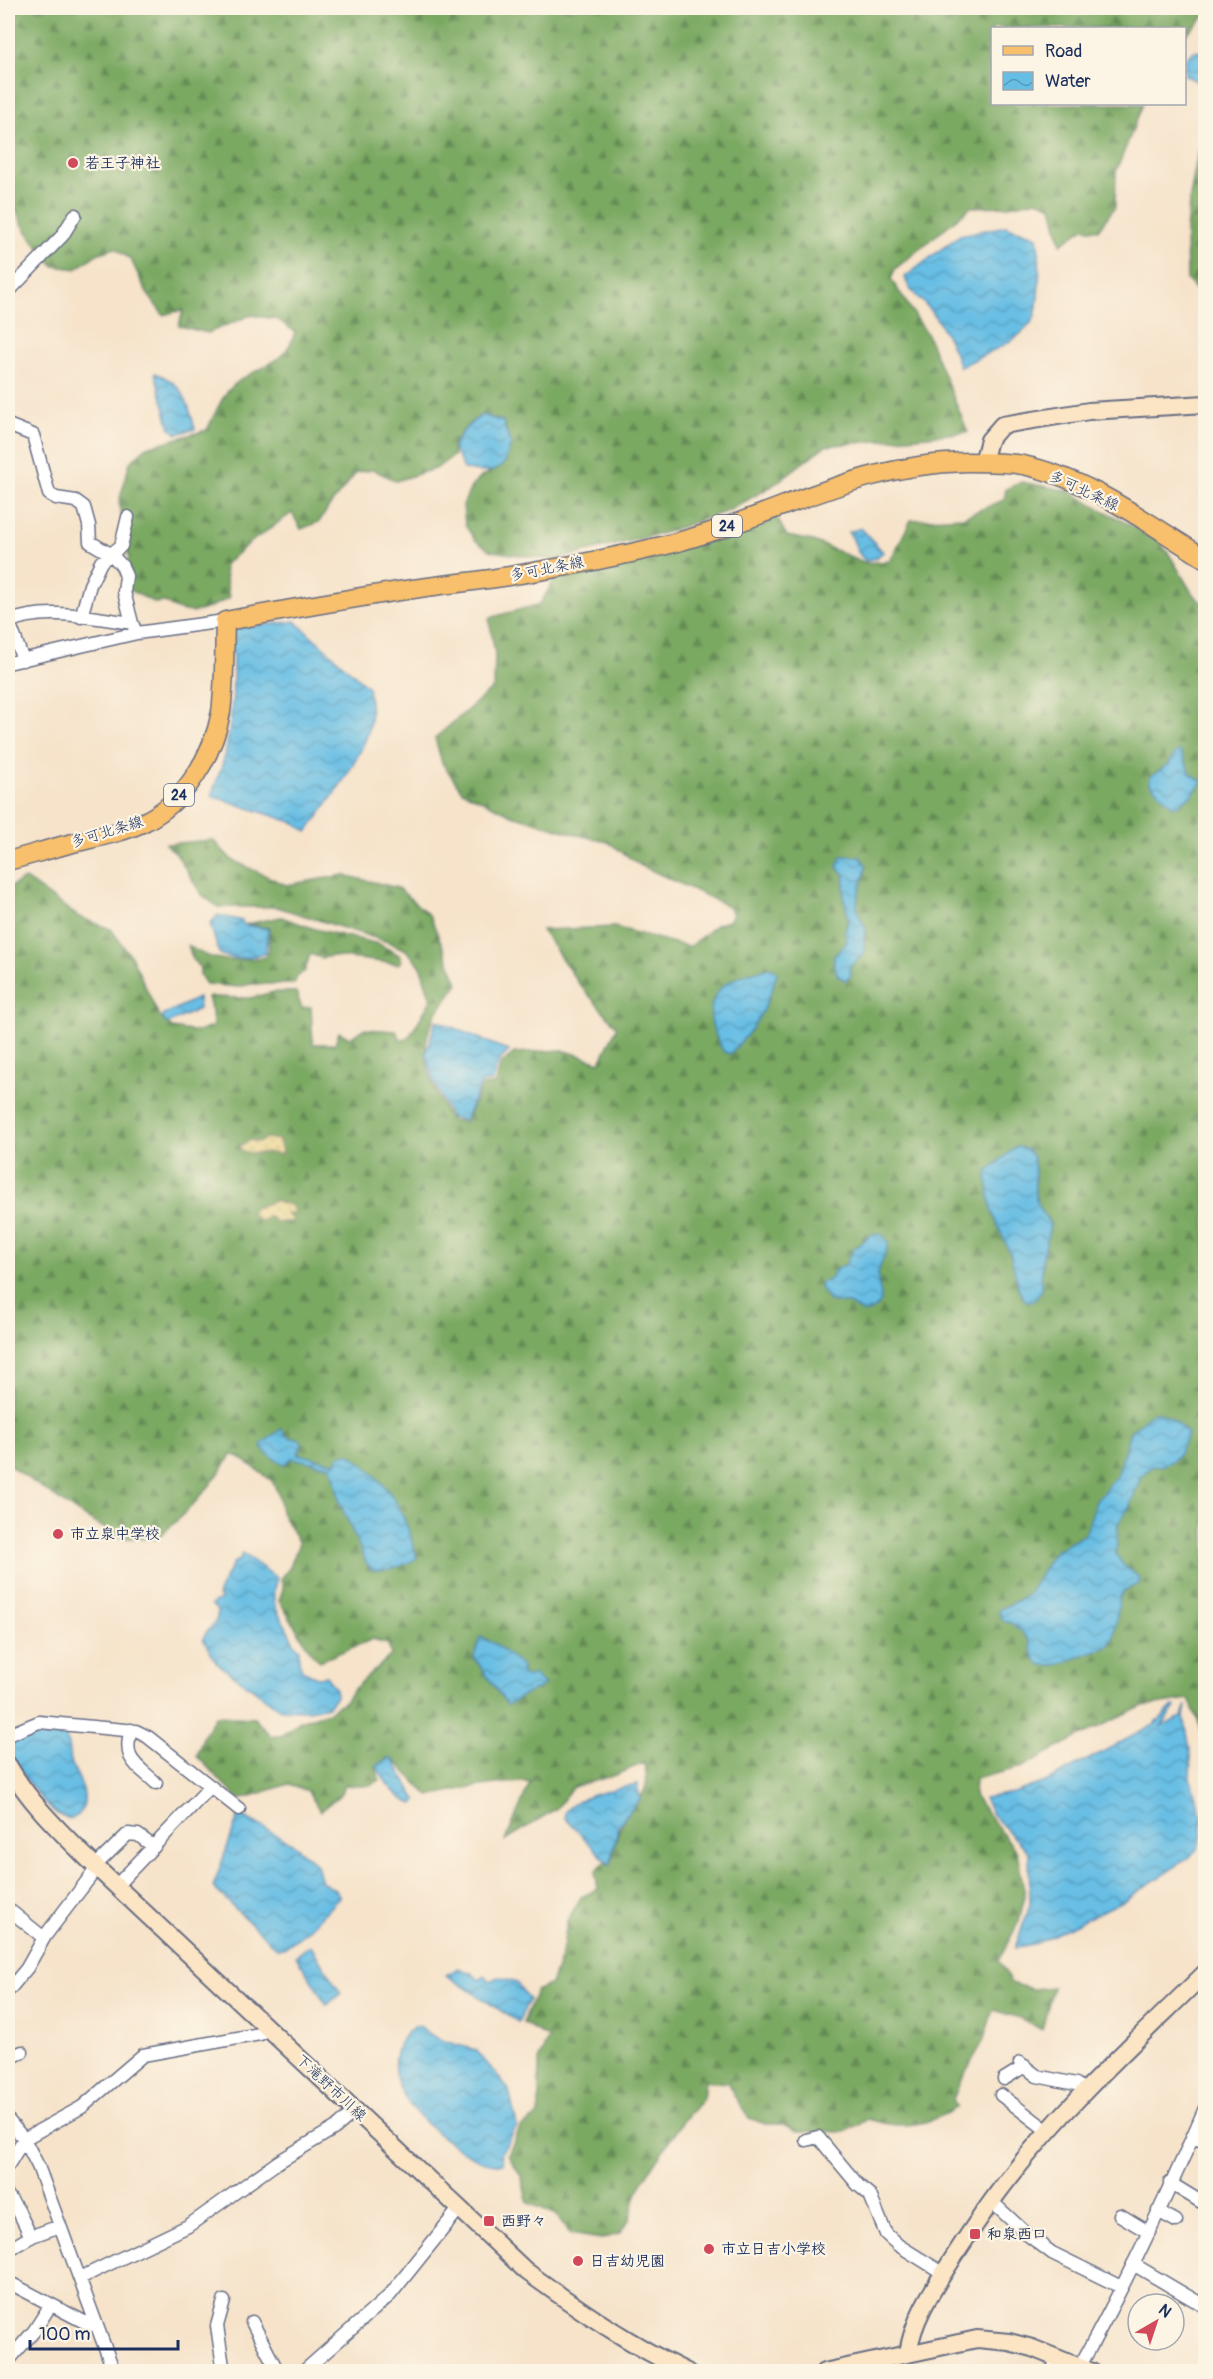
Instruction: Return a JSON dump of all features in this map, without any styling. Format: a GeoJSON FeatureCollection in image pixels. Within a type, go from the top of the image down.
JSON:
{"type":"FeatureCollection","features":[{"type":"Feature","properties":{"kind":"main road"},"geometry":{"type":"LineString","coordinates":[[983,462],[989,440],[1002,425],[1089,411],[1206,404]]}},
{"type":"Feature","properties":{"kind":"main road","name":"多可北条線"},"geometry":{"type":"LineString","coordinates":[[8,861],[103,836],[144,822],[165,808],[188,786],[203,764],[221,712],[225,621],[412,589],[515,575],[668,545],[862,477],[900,468],[947,462],[1023,465],[1059,476],[1097,493],[1206,559]]}},
{"type":"Feature","properties":{"kind":"main road","name":"下滝野市川線"},"geometry":{"type":"LineString","coordinates":[[8,1765],[19,1784],[47,1819],[96,1867],[526,2271],[586,2314],[658,2358],[687,2372]]}},
{"type":"Feature","properties":{"kind":"main road"},"geometry":{"type":"LineString","coordinates":[[908,2353],[912,2332],[923,2306],[1010,2176],[1087,2091],[1206,1972]]}},
{"type":"Feature","properties":{"kind":"main road"},"geometry":{"type":"LineString","coordinates":[[824,2372],[887,2365],[908,2353],[977,2339],[1009,2342],[1055,2366],[1086,2369]]}},
{"type":"Feature","properties":{"kind":"street"},"geometry":{"type":"LineString","coordinates":[[8,292],[62,236],[75,215]]}},
{"type":"Feature","properties":{"kind":"street"},"geometry":{"type":"LineString","coordinates":[[8,425],[33,435],[49,494],[56,498],[76,501],[84,507],[90,525],[90,542],[112,555],[122,566],[126,576],[124,592],[135,628]]}},
{"type":"Feature","properties":{"kind":"street"},"geometry":{"type":"LineString","coordinates":[[81,617],[90,585],[101,562],[121,546],[128,517]]}},
{"type":"Feature","properties":{"kind":"street"},"geometry":{"type":"LineString","coordinates":[[23,660],[8,621],[23,616],[81,617],[135,628]]}},
{"type":"Feature","properties":{"kind":"street"},"geometry":{"type":"LineString","coordinates":[[8,663],[135,628],[225,621]]}},
{"type":"Feature","properties":{"kind":"street"},"geometry":{"type":"LineString","coordinates":[[8,1735],[39,1722],[130,1730],[148,1737],[239,1809]]}},
{"type":"Feature","properties":{"kind":"street"},"geometry":{"type":"LineString","coordinates":[[130,1730],[127,1750],[131,1759],[156,1783]]}},
{"type":"Feature","properties":{"kind":"street"},"geometry":{"type":"LineString","coordinates":[[116,1886],[211,1786]]}},
{"type":"Feature","properties":{"kind":"street"},"geometry":{"type":"LineString","coordinates":[[8,1991],[27,1968],[44,1938],[96,1867],[128,1834],[138,1835],[154,1847]]}},
{"type":"Feature","properties":{"kind":"street"},"geometry":{"type":"LineString","coordinates":[[8,1909],[44,1938]]}},
{"type":"Feature","properties":{"kind":"street"},"geometry":{"type":"LineString","coordinates":[[8,2165],[24,2139],[82,2107],[143,2055],[260,2034],[266,2027]]}},
{"type":"Feature","properties":{"kind":"street"},"geometry":{"type":"LineString","coordinates":[[8,2059],[22,2052]]}},
{"type":"Feature","properties":{"kind":"street"},"geometry":{"type":"LineString","coordinates":[[1004,2079],[1023,2065],[1037,2076],[1076,2084],[1087,2091]]}},
{"type":"Feature","properties":{"kind":"street"},"geometry":{"type":"LineString","coordinates":[[1002,2095],[1049,2132]]}},
{"type":"Feature","properties":{"kind":"street"},"geometry":{"type":"LineString","coordinates":[[80,2278],[188,2226],[278,2162],[335,2128],[356,2111]]}},
{"type":"Feature","properties":{"kind":"street"},"geometry":{"type":"LineString","coordinates":[[1086,2369],[1105,2321],[1204,2114]]}},
{"type":"Feature","properties":{"kind":"street"},"geometry":{"type":"LineString","coordinates":[[8,2120],[24,2139],[38,2166],[114,2372]]}},
{"type":"Feature","properties":{"kind":"street"},"geometry":{"type":"LineString","coordinates":[[1192,2137],[1206,2142]]}},
{"type":"Feature","properties":{"kind":"street"},"geometry":{"type":"LineString","coordinates":[[806,2140],[818,2138],[858,2185],[870,2195],[886,2235],[898,2246],[944,2273]]}},
{"type":"Feature","properties":{"kind":"street"},"geometry":{"type":"LineString","coordinates":[[1170,2183],[1206,2205]]}},
{"type":"Feature","properties":{"kind":"street"},"geometry":{"type":"LineString","coordinates":[[8,2196],[18,2210],[31,2237]]}},
{"type":"Feature","properties":{"kind":"street"},"geometry":{"type":"LineString","coordinates":[[992,2202],[1028,2235],[1052,2253],[1121,2287]]}},
{"type":"Feature","properties":{"kind":"street"},"geometry":{"type":"LineString","coordinates":[[303,2372],[390,2295],[459,2210]]}},
{"type":"Feature","properties":{"kind":"street"},"geometry":{"type":"LineString","coordinates":[[1158,2211],[1176,2221]]}},
{"type":"Feature","properties":{"kind":"street"},"geometry":{"type":"LineString","coordinates":[[1120,2215],[1148,2232]]}},
{"type":"Feature","properties":{"kind":"street"},"geometry":{"type":"LineString","coordinates":[[8,2250],[31,2237],[60,2226]]}},
{"type":"Feature","properties":{"kind":"street"},"geometry":{"type":"LineString","coordinates":[[1133,2264],[1206,2307]]}},
{"type":"Feature","properties":{"kind":"street"},"geometry":{"type":"LineString","coordinates":[[8,2282],[90,2325],[96,2323]]}},
{"type":"Feature","properties":{"kind":"street"},"geometry":{"type":"LineString","coordinates":[[224,2301],[217,2326],[226,2372]]}},
{"type":"Feature","properties":{"kind":"street"},"geometry":{"type":"LineString","coordinates":[[8,2361],[34,2331],[50,2306]]}},
{"type":"Feature","properties":{"kind":"street"},"geometry":{"type":"LineString","coordinates":[[252,2322],[278,2372]]}},
{"type":"Feature","properties":{"kind":"green space"},"geometry":{"type":"Polygon","coordinates":[[[8,8],[1205,8],[1205,16],[1186,34],[1186,27],[991,27],[991,105],[1143,105],[1116,172],[1115,207],[1098,230],[1084,228],[1061,244],[1052,206],[1037,200],[1010,206],[971,207],[895,269],[891,279],[927,334],[968,432],[825,446],[772,486],[728,511],[663,533],[554,560],[491,551],[475,540],[465,525],[463,505],[471,487],[481,477],[506,461],[507,451],[511,445],[503,421],[482,415],[458,438],[452,448],[454,455],[437,468],[396,481],[374,470],[357,472],[319,522],[301,529],[292,513],[247,545],[224,565],[229,598],[213,606],[197,611],[181,611],[164,602],[155,603],[126,588],[122,572],[129,558],[119,502],[130,462],[147,447],[207,430],[227,392],[236,383],[283,354],[290,345],[295,332],[277,319],[251,315],[208,333],[179,326],[183,310],[163,315],[147,293],[131,260],[115,248],[97,254],[76,269],[54,266],[28,233],[8,192],[8,8]]]}},
{"type":"Feature","properties":{"kind":"green space"},"geometry":{"type":"Polygon","coordinates":[[[1205,126],[1205,299],[1187,280],[1186,232],[1196,162],[1205,126]]]}},
{"type":"Feature","properties":{"kind":"green space"},"geometry":{"type":"Polygon","coordinates":[[[1021,482],[1066,490],[1158,540],[1192,593],[1204,605],[1206,604],[1205,1752],[1202,1731],[1189,1699],[1143,1706],[1022,1767],[975,1779],[974,1796],[1017,1852],[1025,1896],[1019,1921],[999,1960],[1011,1983],[1032,1989],[1053,1987],[1042,2030],[1020,2018],[993,2010],[983,2042],[960,2082],[953,2100],[957,2107],[925,2122],[914,2124],[892,2124],[868,2119],[845,2132],[798,2131],[782,2124],[765,2124],[749,2118],[729,2083],[705,2081],[703,2099],[683,2121],[649,2171],[636,2195],[629,2221],[619,2234],[601,2239],[570,2234],[556,2214],[528,2203],[521,2176],[508,2155],[520,2128],[539,2115],[539,2058],[549,2038],[523,2023],[536,1991],[551,1984],[562,1954],[567,1921],[581,1897],[598,1889],[595,1871],[605,1862],[610,1865],[622,1823],[645,1790],[644,1763],[615,1775],[573,1787],[557,1808],[506,1840],[530,1782],[466,1788],[429,1796],[392,1758],[387,1758],[376,1766],[379,1780],[376,1783],[358,1786],[345,1785],[342,1793],[320,1811],[308,1791],[289,1784],[239,1800],[197,1756],[203,1737],[215,1716],[254,1718],[271,1736],[281,1736],[300,1721],[328,1712],[344,1702],[354,1689],[391,1655],[388,1644],[373,1639],[320,1661],[313,1655],[279,1601],[283,1589],[281,1579],[290,1567],[299,1543],[281,1512],[278,1493],[272,1481],[238,1456],[231,1455],[206,1490],[157,1539],[121,1538],[78,1513],[8,1464],[8,888],[25,879],[79,917],[111,929],[132,958],[159,1016],[172,1028],[198,1032],[213,1026],[208,997],[250,998],[274,992],[296,992],[302,1008],[311,1007],[313,1044],[335,1044],[339,1032],[350,1038],[363,1029],[396,1031],[402,1041],[411,1034],[431,1000],[420,965],[406,950],[388,942],[277,907],[218,907],[201,894],[176,853],[165,844],[213,840],[232,860],[286,885],[344,875],[398,888],[430,916],[458,983],[434,1018],[426,1044],[426,1057],[432,1083],[450,1120],[465,1122],[482,1086],[496,1084],[500,1065],[514,1053],[563,1050],[600,1062],[617,1027],[579,984],[542,930],[615,927],[689,947],[717,924],[729,921],[733,914],[728,906],[640,865],[608,842],[512,815],[462,791],[442,763],[435,738],[494,687],[495,654],[489,618],[540,604],[558,573],[776,516],[787,536],[813,541],[866,563],[890,561],[911,520],[963,517],[1004,500],[1006,489],[1021,482]]]}},
{"type":"Feature","properties":{"kind":"green space"},"geometry":{"type":"Polygon","coordinates":[[[281,917],[315,929],[379,944],[399,955],[402,961],[398,964],[333,956],[321,958],[310,954],[305,971],[297,977],[294,984],[251,984],[238,987],[206,984],[188,945],[206,955],[225,960],[265,957],[269,950],[269,928],[246,924],[281,917]]]}},
{"type":"Feature","properties":{"kind":"sand"},"geometry":{"type":"Polygon","coordinates":[[[266,1138],[279,1140],[282,1151],[280,1155],[250,1153],[240,1149],[240,1145],[250,1140],[260,1142],[266,1138]]]}},
{"type":"Feature","properties":{"kind":"sand"},"geometry":{"type":"Polygon","coordinates":[[[277,1200],[279,1203],[291,1205],[294,1211],[291,1215],[289,1212],[286,1214],[292,1219],[291,1222],[276,1222],[269,1216],[261,1221],[252,1215],[255,1208],[277,1200]]]}},
{"type":"Feature","properties":{"kind":"water"},"geometry":{"type":"Polygon","coordinates":[[[1192,52],[1205,53],[1205,86],[1186,76],[1186,60],[1192,52]]]}},
{"type":"Feature","properties":{"kind":"water"},"geometry":{"type":"Polygon","coordinates":[[[1006,226],[1037,237],[1040,271],[1035,316],[1030,325],[1012,340],[960,367],[941,326],[931,311],[910,289],[905,277],[960,235],[1006,226]]]}},
{"type":"Feature","properties":{"kind":"water"},"geometry":{"type":"Polygon","coordinates":[[[155,373],[165,377],[179,388],[187,402],[195,429],[177,434],[170,428],[155,373]]]}},
{"type":"Feature","properties":{"kind":"water"},"geometry":{"type":"Polygon","coordinates":[[[482,415],[503,422],[511,445],[503,465],[487,472],[464,469],[453,448],[465,429],[482,415]]]}},
{"type":"Feature","properties":{"kind":"water"},"geometry":{"type":"Polygon","coordinates":[[[861,528],[883,552],[876,558],[866,561],[857,550],[848,532],[861,528]]]}},
{"type":"Feature","properties":{"kind":"water"},"geometry":{"type":"Polygon","coordinates":[[[295,621],[368,687],[370,708],[369,728],[359,753],[307,832],[295,823],[212,796],[224,760],[232,708],[231,629],[295,621]]]}},
{"type":"Feature","properties":{"kind":"water"},"geometry":{"type":"Polygon","coordinates":[[[1178,751],[1181,752],[1190,772],[1202,782],[1191,796],[1174,807],[1150,784],[1150,777],[1169,764],[1178,751]]]}},
{"type":"Feature","properties":{"kind":"water"},"geometry":{"type":"Polygon","coordinates":[[[843,856],[860,857],[866,865],[857,906],[866,929],[864,954],[849,967],[851,976],[845,980],[838,976],[834,965],[834,956],[847,942],[845,931],[849,920],[844,898],[845,874],[837,867],[843,856]]]}},
{"type":"Feature","properties":{"kind":"water"},"geometry":{"type":"Polygon","coordinates":[[[218,915],[242,921],[244,925],[268,929],[266,953],[236,958],[219,953],[210,924],[218,915]]]}},
{"type":"Feature","properties":{"kind":"water"},"geometry":{"type":"Polygon","coordinates":[[[773,968],[777,973],[759,1017],[730,1054],[723,1051],[711,1019],[711,1007],[715,997],[720,989],[737,978],[773,968]]]}},
{"type":"Feature","properties":{"kind":"water"},"geometry":{"type":"Polygon","coordinates":[[[198,998],[199,1009],[167,1024],[163,1019],[163,1015],[198,998]]]}},
{"type":"Feature","properties":{"kind":"water"},"geometry":{"type":"Polygon","coordinates":[[[436,1020],[509,1051],[498,1062],[493,1081],[481,1083],[465,1120],[451,1118],[434,1081],[426,1053],[436,1020]]]}},
{"type":"Feature","properties":{"kind":"water"},"geometry":{"type":"Polygon","coordinates":[[[1016,1147],[1025,1149],[1033,1159],[1036,1199],[1050,1225],[1042,1261],[1041,1290],[1036,1299],[1028,1302],[1019,1290],[1011,1256],[991,1209],[987,1178],[988,1171],[1016,1147]]]}},
{"type":"Feature","properties":{"kind":"water"},"geometry":{"type":"Polygon","coordinates":[[[872,1234],[883,1235],[888,1242],[878,1275],[881,1301],[878,1306],[864,1313],[849,1304],[829,1301],[820,1287],[821,1283],[830,1279],[836,1269],[845,1265],[854,1249],[872,1234]]]}},
{"type":"Feature","properties":{"kind":"water"},"geometry":{"type":"Polygon","coordinates":[[[1153,1412],[1172,1419],[1187,1434],[1174,1460],[1164,1465],[1151,1467],[1141,1476],[1129,1508],[1118,1523],[1116,1554],[1123,1565],[1140,1578],[1139,1584],[1124,1590],[1120,1597],[1113,1639],[1108,1645],[1059,1664],[1039,1664],[1034,1658],[1029,1640],[1011,1623],[1004,1621],[999,1614],[1000,1609],[1029,1593],[1054,1552],[1082,1536],[1087,1530],[1096,1501],[1118,1474],[1130,1432],[1153,1412]]]}},
{"type":"Feature","properties":{"kind":"water"},"geometry":{"type":"Polygon","coordinates":[[[281,1429],[288,1437],[300,1440],[302,1445],[298,1454],[335,1463],[340,1455],[350,1454],[376,1476],[401,1512],[417,1558],[396,1567],[372,1570],[367,1564],[340,1503],[332,1467],[292,1458],[285,1464],[271,1457],[263,1449],[261,1445],[281,1429]]]}},
{"type":"Feature","properties":{"kind":"water"},"geometry":{"type":"Polygon","coordinates":[[[242,1553],[277,1578],[274,1587],[274,1601],[278,1613],[299,1649],[302,1670],[317,1677],[326,1676],[335,1688],[336,1696],[328,1706],[309,1710],[280,1709],[217,1663],[203,1639],[216,1620],[217,1610],[211,1605],[221,1599],[217,1596],[220,1588],[233,1563],[240,1560],[242,1553]]]}},
{"type":"Feature","properties":{"kind":"water"},"geometry":{"type":"Polygon","coordinates":[[[480,1637],[493,1643],[520,1664],[523,1668],[520,1671],[528,1678],[533,1674],[545,1685],[507,1705],[474,1657],[480,1637]]]}},
{"type":"Feature","properties":{"kind":"water"},"geometry":{"type":"Polygon","coordinates":[[[1186,1705],[1184,1716],[1191,1755],[1190,1778],[1202,1816],[1202,1834],[1198,1848],[1190,1857],[1123,1901],[1037,1943],[1015,1948],[1030,1905],[1029,1853],[992,1814],[984,1798],[1014,1793],[1047,1781],[1154,1725],[1173,1706],[1175,1707],[1161,1726],[1182,1717],[1186,1705]]]}},
{"type":"Feature","properties":{"kind":"water"},"geometry":{"type":"Polygon","coordinates":[[[40,1726],[64,1728],[71,1760],[84,1795],[81,1812],[77,1816],[68,1818],[59,1815],[48,1806],[28,1782],[8,1750],[8,1741],[40,1726]]]}},
{"type":"Feature","properties":{"kind":"water"},"geometry":{"type":"Polygon","coordinates":[[[388,1758],[392,1758],[417,1800],[414,1804],[397,1794],[380,1772],[377,1766],[388,1758]]]}},
{"type":"Feature","properties":{"kind":"water"},"geometry":{"type":"Polygon","coordinates":[[[637,1784],[640,1799],[619,1824],[610,1865],[565,1818],[565,1812],[578,1801],[588,1797],[637,1784]]]}},
{"type":"Feature","properties":{"kind":"water"},"geometry":{"type":"Polygon","coordinates":[[[239,1814],[292,1843],[317,1865],[322,1882],[335,1890],[340,1897],[306,1932],[284,1948],[276,1948],[213,1887],[239,1814]]]}},
{"type":"Feature","properties":{"kind":"water"},"geometry":{"type":"Polygon","coordinates":[[[310,1945],[341,1993],[327,2005],[296,1956],[310,1945]]]}},
{"type":"Feature","properties":{"kind":"water"},"geometry":{"type":"Polygon","coordinates":[[[458,1968],[473,1974],[479,1980],[485,1976],[490,1981],[498,1977],[517,1983],[529,2000],[518,2022],[446,1975],[458,1968]]]}},
{"type":"Feature","properties":{"kind":"water"},"geometry":{"type":"Polygon","coordinates":[[[419,2025],[443,2041],[476,2050],[509,2090],[517,2126],[501,2154],[503,2164],[478,2159],[451,2144],[427,2124],[404,2097],[396,2075],[395,2059],[403,2037],[419,2025]]]}},
{"type":"Feature","properties":{"kind":"place","name":"若王子神社"},"geometry":{"type":"Point","coordinates":[73,163]}},
{"type":"Feature","properties":{"kind":"place","name":"市立泉中学校"},"geometry":{"type":"Point","coordinates":[58,1534]}},
{"type":"Feature","properties":{"kind":"place","name":"西野々"},"geometry":{"type":"Point","coordinates":[489,2221]}},
{"type":"Feature","properties":{"kind":"place","name":"和泉西口"},"geometry":{"type":"Point","coordinates":[975,2234]}},
{"type":"Feature","properties":{"kind":"place","name":"市立日吉小学校"},"geometry":{"type":"Point","coordinates":[709,2249]}},
{"type":"Feature","properties":{"kind":"place","name":"日吉幼児園"},"geometry":{"type":"Point","coordinates":[578,2261]}}]}
